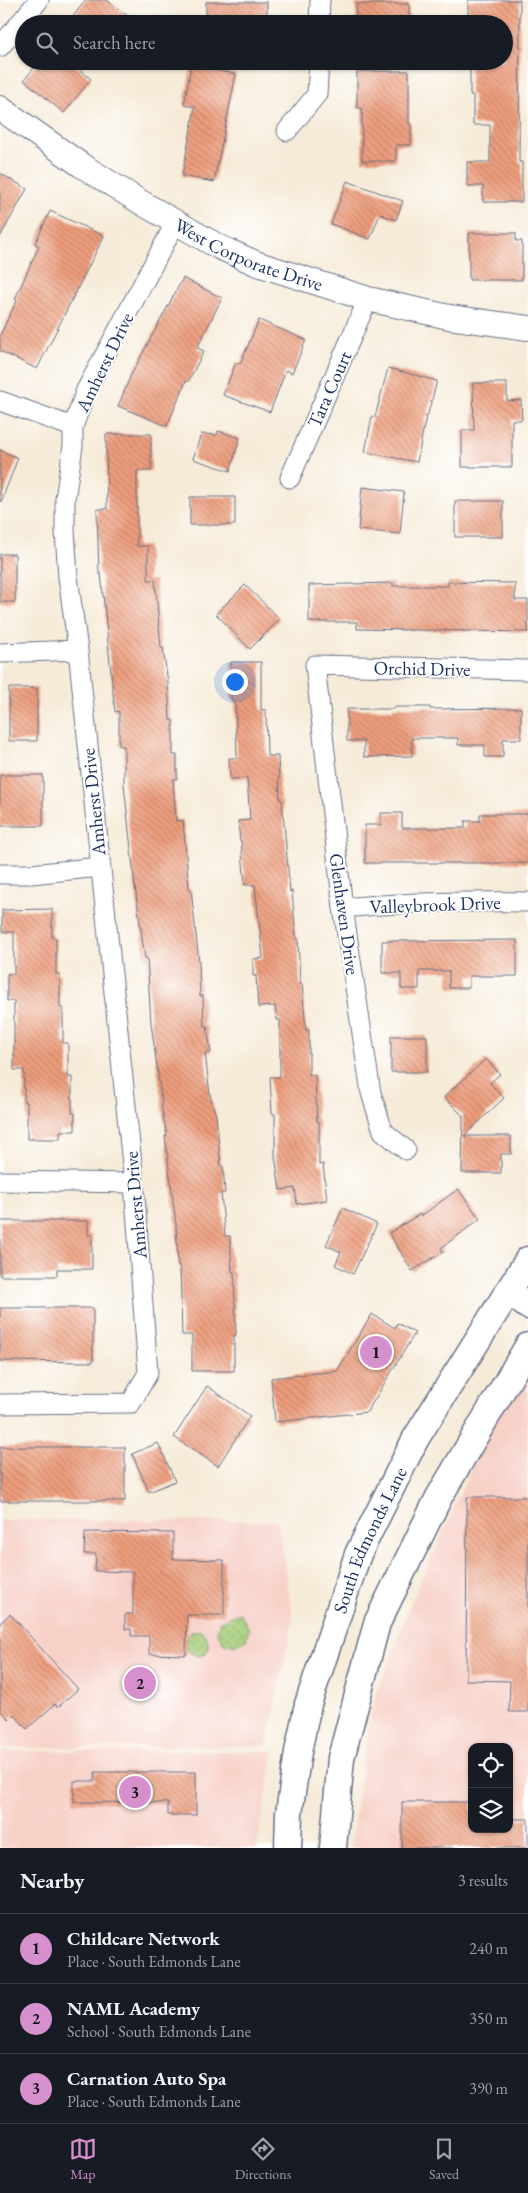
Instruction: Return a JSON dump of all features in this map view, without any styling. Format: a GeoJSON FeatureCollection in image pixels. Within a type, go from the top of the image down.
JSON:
{"type":"FeatureCollection","features":[{"type":"Feature","properties":{"kind":"main road","name":"South Edmonds Lane"},"geometry":{"type":"LineString","coordinates":[[288,1848],[289,1813],[308,1704],[358,1554],[416,1438],[518,1299],[528,1260]]}},
{"type":"Feature","properties":{"kind":"main road"},"geometry":{"type":"LineString","coordinates":[[333,1848],[341,1758],[377,1623],[439,1497],[528,1346]]}},
{"type":"Feature","properties":{"kind":"main road"},"geometry":{"type":"LineString","coordinates":[[339,1608],[377,1623]]}},
{"type":"Feature","properties":{"kind":"street"},"geometry":{"type":"LineString","coordinates":[[27,15],[39,0]]}},
{"type":"Feature","properties":{"kind":"street"},"geometry":{"type":"LineString","coordinates":[[320,0],[320,15]]}},
{"type":"Feature","properties":{"kind":"street"},"geometry":{"type":"LineString","coordinates":[[0,47],[15,29]]}},
{"type":"Feature","properties":{"kind":"street"},"geometry":{"type":"LineString","coordinates":[[287,131],[317,94],[318,70]]}},
{"type":"Feature","properties":{"kind":"street","name":"West Corporate Drive"},"geometry":{"type":"LineString","coordinates":[[0,108],[81,165],[142,204],[219,247],[258,264],[368,300],[449,317],[528,328]]}},
{"type":"Feature","properties":{"kind":"street","name":"Amherst Drive"},"geometry":{"type":"LineString","coordinates":[[0,1404],[131,1403],[148,1373],[134,1183],[78,650],[68,576],[65,499],[73,446],[73,427],[86,390],[176,222]]}},
{"type":"Feature","properties":{"kind":"street","name":"Tara Court"},"geometry":{"type":"LineString","coordinates":[[290,478],[368,300]]}},
{"type":"Feature","properties":{"kind":"street"},"geometry":{"type":"LineString","coordinates":[[0,401],[73,427]]}},
{"type":"Feature","properties":{"kind":"street"},"geometry":{"type":"LineString","coordinates":[[0,653],[78,650]]}},
{"type":"Feature","properties":{"kind":"street","name":"Orchid Drive"},"geometry":{"type":"LineString","coordinates":[[316,665],[528,670]]}},
{"type":"Feature","properties":{"kind":"street","name":"Glenhaven Drive"},"geometry":{"type":"LineString","coordinates":[[316,665],[342,908],[371,1092],[383,1131],[406,1150]]}},
{"type":"Feature","properties":{"kind":"street"},"geometry":{"type":"LineString","coordinates":[[0,874],[31,874],[100,867]]}},
{"type":"Feature","properties":{"kind":"street","name":"Valleybrook Drive"},"geometry":{"type":"LineString","coordinates":[[342,908],[452,901],[528,902]]}},
{"type":"Feature","properties":{"kind":"street"},"geometry":{"type":"LineString","coordinates":[[0,1181],[134,1183]]}},
{"type":"Feature","properties":{"kind":"shaded area"},"geometry":{"type":"Polygon","coordinates":[[[528,1365],[528,1848],[350,1848],[371,1709],[414,1595],[490,1428],[528,1365]]]}},
{"type":"Feature","properties":{"kind":"shaded area"},"geometry":{"type":"Polygon","coordinates":[[[0,1520],[278,1521],[293,1619],[267,1746],[0,1748],[0,1520]]]}},
{"type":"Feature","properties":{"kind":"shaded area"},"geometry":{"type":"Polygon","coordinates":[[[0,1751],[274,1751],[257,1848],[0,1848],[0,1751]]]}},
{"type":"Feature","properties":{"kind":"green space"},"geometry":{"type":"Polygon","coordinates":[[[240,1613],[249,1629],[246,1640],[235,1646],[224,1643],[217,1632],[220,1621],[240,1613]]]}},
{"type":"Feature","properties":{"kind":"green space"},"geometry":{"type":"Polygon","coordinates":[[[199,1630],[206,1635],[209,1648],[204,1655],[197,1656],[187,1650],[187,1637],[191,1632],[199,1630]]]}},
{"type":"Feature","properties":{"kind":"building"},"geometry":{"type":"Polygon","coordinates":[[[86,0],[107,0],[126,15],[74,15],[86,0]]]}},
{"type":"Feature","properties":{"kind":"building"},"geometry":{"type":"Polygon","coordinates":[[[468,0],[520,0],[519,162],[522,162],[522,202],[483,202],[483,186],[467,186],[467,162],[490,162],[490,125],[473,125],[473,95],[470,95],[470,70],[513,70],[513,15],[468,15],[468,0]]]}},
{"type":"Feature","properties":{"kind":"building"},"geometry":{"type":"Polygon","coordinates":[[[206,2],[267,2],[267,15],[206,15],[206,2]]]}},
{"type":"Feature","properties":{"kind":"building"},"geometry":{"type":"Polygon","coordinates":[[[356,4],[409,4],[409,15],[356,15],[356,4]]]}},
{"type":"Feature","properties":{"kind":"building"},"geometry":{"type":"Polygon","coordinates":[[[32,70],[80,70],[91,79],[64,113],[24,80],[32,70]]]}},
{"type":"Feature","properties":{"kind":"building"},"geometry":{"type":"Polygon","coordinates":[[[190,70],[214,70],[236,74],[214,182],[182,176],[195,107],[184,105],[190,70]]]}},
{"type":"Feature","properties":{"kind":"building"},"geometry":{"type":"Polygon","coordinates":[[[357,71],[409,71],[411,145],[396,145],[396,161],[362,161],[362,108],[357,108],[357,71]]]}},
{"type":"Feature","properties":{"kind":"building"},"geometry":{"type":"Polygon","coordinates":[[[0,173],[27,189],[0,237],[0,173]]]}},
{"type":"Feature","properties":{"kind":"building"},"geometry":{"type":"Polygon","coordinates":[[[347,181],[403,201],[396,220],[380,214],[370,239],[331,224],[347,181]]]}},
{"type":"Feature","properties":{"kind":"building"},"geometry":{"type":"Polygon","coordinates":[[[50,211],[104,236],[37,369],[0,351],[0,335],[17,300],[15,299],[39,246],[35,244],[50,211]]]}},
{"type":"Feature","properties":{"kind":"building"},"geometry":{"type":"Polygon","coordinates":[[[469,233],[516,233],[516,241],[522,241],[522,280],[469,280],[469,233]]]}},
{"type":"Feature","properties":{"kind":"building"},"geometry":{"type":"Polygon","coordinates":[[[183,278],[222,298],[197,348],[204,351],[188,382],[186,381],[167,426],[118,406],[131,375],[183,278]]]}},
{"type":"Feature","properties":{"kind":"building"},"geometry":{"type":"Polygon","coordinates":[[[259,320],[306,340],[292,373],[286,370],[270,412],[223,395],[236,362],[240,364],[259,320]]]}},
{"type":"Feature","properties":{"kind":"building"},"geometry":{"type":"Polygon","coordinates":[[[388,368],[437,381],[426,416],[417,462],[365,452],[372,416],[375,417],[388,368]]]}},
{"type":"Feature","properties":{"kind":"building"},"geometry":{"type":"Polygon","coordinates":[[[473,383],[507,383],[507,401],[521,400],[522,420],[512,420],[512,467],[462,467],[462,430],[474,430],[473,383]]]}},
{"type":"Feature","properties":{"kind":"building"},"geometry":{"type":"Polygon","coordinates":[[[218,431],[240,438],[230,471],[193,459],[201,434],[217,435],[218,431]]]}},
{"type":"Feature","properties":{"kind":"building"},"geometry":{"type":"Polygon","coordinates":[[[106,434],[151,434],[151,471],[137,471],[137,546],[148,546],[148,580],[155,580],[161,648],[163,648],[168,683],[170,720],[173,720],[173,755],[177,755],[177,779],[173,779],[176,821],[183,820],[189,889],[191,889],[199,962],[200,996],[203,996],[204,1026],[207,1026],[211,1053],[205,1053],[210,1095],[216,1116],[221,1166],[223,1166],[225,1193],[221,1193],[225,1236],[230,1236],[232,1272],[234,1272],[236,1335],[234,1335],[234,1371],[192,1371],[192,1335],[182,1335],[180,1266],[178,1266],[176,1224],[165,1136],[167,1136],[151,1023],[147,958],[145,958],[135,887],[124,784],[124,746],[119,746],[119,711],[115,712],[101,574],[99,574],[97,509],[107,509],[106,434]]]}},
{"type":"Feature","properties":{"kind":"building"},"geometry":{"type":"Polygon","coordinates":[[[0,450],[18,458],[1,502],[0,501],[0,450]]]}},
{"type":"Feature","properties":{"kind":"building"},"geometry":{"type":"Polygon","coordinates":[[[362,487],[404,492],[400,534],[358,530],[362,487]]]}},
{"type":"Feature","properties":{"kind":"building"},"geometry":{"type":"Polygon","coordinates":[[[190,497],[235,497],[235,525],[190,525],[190,497]]]}},
{"type":"Feature","properties":{"kind":"building"},"geometry":{"type":"Polygon","coordinates":[[[455,501],[503,501],[503,537],[455,537],[455,501]]]}},
{"type":"Feature","properties":{"kind":"building"},"geometry":{"type":"Polygon","coordinates":[[[0,554],[15,554],[15,602],[0,602],[0,554]]]}},
{"type":"Feature","properties":{"kind":"building"},"geometry":{"type":"Polygon","coordinates":[[[448,582],[515,583],[515,600],[528,600],[528,632],[357,629],[357,622],[309,622],[309,585],[393,583],[393,586],[448,586],[448,582]]]}},
{"type":"Feature","properties":{"kind":"building"},"geometry":{"type":"Polygon","coordinates":[[[245,585],[280,619],[250,649],[216,614],[245,585]]]}},
{"type":"Feature","properties":{"kind":"building"},"geometry":{"type":"Polygon","coordinates":[[[231,662],[261,662],[261,710],[266,710],[267,756],[278,756],[280,800],[282,800],[290,892],[292,891],[296,938],[298,938],[300,984],[302,984],[306,1030],[309,1030],[309,1075],[315,1075],[317,1121],[319,1121],[319,1165],[323,1164],[327,1200],[297,1204],[295,1188],[280,1190],[275,1156],[275,1114],[272,1114],[270,1077],[280,1077],[280,1020],[277,1020],[275,1006],[258,1007],[256,976],[253,976],[253,959],[263,958],[255,885],[245,885],[238,821],[250,820],[247,778],[230,779],[229,758],[237,758],[235,700],[231,700],[231,662]]]}},
{"type":"Feature","properties":{"kind":"building"},"geometry":{"type":"Polygon","coordinates":[[[9,688],[37,688],[37,741],[9,741],[9,688]]]}},
{"type":"Feature","properties":{"kind":"building"},"geometry":{"type":"Polygon","coordinates":[[[393,707],[430,707],[430,709],[521,708],[521,739],[503,739],[503,757],[485,757],[485,745],[458,745],[458,738],[412,738],[412,756],[364,757],[364,741],[347,741],[347,709],[393,709],[393,707]]]}},
{"type":"Feature","properties":{"kind":"building"},"geometry":{"type":"Polygon","coordinates":[[[0,775],[43,775],[43,826],[0,826],[0,775]]]}},
{"type":"Feature","properties":{"kind":"building"},"geometry":{"type":"Polygon","coordinates":[[[381,813],[402,813],[402,828],[465,828],[465,821],[480,821],[480,814],[528,814],[528,863],[365,863],[365,825],[381,825],[381,813]]]}},
{"type":"Feature","properties":{"kind":"building"},"geometry":{"type":"Polygon","coordinates":[[[52,909],[52,938],[56,938],[56,974],[60,974],[60,1008],[63,1008],[63,1043],[68,1043],[68,1077],[72,1077],[72,1113],[75,1113],[75,1131],[60,1131],[60,1139],[27,1139],[27,1102],[24,1102],[24,1070],[14,1070],[14,1001],[7,1001],[7,974],[14,974],[14,932],[2,932],[2,910],[52,909]]]}},
{"type":"Feature","properties":{"kind":"building"},"geometry":{"type":"Polygon","coordinates":[[[517,940],[517,976],[469,976],[469,988],[449,988],[449,971],[419,971],[419,989],[401,989],[401,973],[382,973],[382,941],[517,940]]]}},
{"type":"Feature","properties":{"kind":"building"},"geometry":{"type":"Polygon","coordinates":[[[391,1036],[427,1036],[427,1072],[391,1072],[391,1036]]]}},
{"type":"Feature","properties":{"kind":"building"},"geometry":{"type":"Polygon","coordinates":[[[486,1059],[500,1074],[490,1083],[504,1098],[464,1136],[511,1136],[511,1154],[501,1154],[501,1173],[462,1173],[463,1116],[444,1097],[486,1059]]]}},
{"type":"Feature","properties":{"kind":"building"},"geometry":{"type":"Polygon","coordinates":[[[458,1189],[480,1219],[441,1248],[443,1252],[412,1271],[389,1233],[420,1214],[421,1216],[458,1189]]]}},
{"type":"Feature","properties":{"kind":"building"},"geometry":{"type":"Polygon","coordinates":[[[343,1208],[377,1224],[353,1274],[335,1265],[341,1252],[326,1245],[343,1208]]]}},
{"type":"Feature","properties":{"kind":"building"},"geometry":{"type":"Polygon","coordinates":[[[0,1221],[88,1221],[88,1235],[92,1235],[92,1269],[57,1269],[57,1276],[0,1276],[0,1221]]]}},
{"type":"Feature","properties":{"kind":"building"},"geometry":{"type":"Polygon","coordinates":[[[0,1308],[93,1308],[93,1362],[0,1361],[0,1308]]]}},
{"type":"Feature","properties":{"kind":"building"},"geometry":{"type":"Polygon","coordinates":[[[372,1314],[395,1328],[397,1323],[415,1333],[367,1412],[275,1422],[271,1378],[337,1371],[372,1314]]]}},
{"type":"Feature","properties":{"kind":"building"},"geometry":{"type":"Polygon","coordinates":[[[207,1386],[250,1416],[218,1466],[174,1437],[207,1386]]]}},
{"type":"Feature","properties":{"kind":"building"},"geometry":{"type":"Polygon","coordinates":[[[158,1443],[175,1481],[149,1492],[132,1454],[158,1443]]]}},
{"type":"Feature","properties":{"kind":"building"},"geometry":{"type":"Polygon","coordinates":[[[0,1447],[125,1447],[125,1501],[0,1501],[0,1447]]]}},
{"type":"Feature","properties":{"kind":"building"},"geometry":{"type":"Polygon","coordinates":[[[467,1497],[528,1497],[528,1712],[509,1712],[510,1681],[466,1680],[467,1497]]]}},
{"type":"Feature","properties":{"kind":"building"},"geometry":{"type":"Polygon","coordinates":[[[85,1532],[173,1533],[173,1559],[224,1560],[224,1615],[187,1615],[186,1655],[149,1654],[149,1636],[131,1636],[131,1629],[125,1629],[125,1614],[133,1614],[133,1572],[95,1571],[96,1554],[84,1554],[85,1532]]]}},
{"type":"Feature","properties":{"kind":"building"},"geometry":{"type":"Polygon","coordinates":[[[10,1614],[78,1689],[58,1707],[55,1704],[27,1729],[14,1714],[9,1719],[0,1710],[0,1623],[10,1614]]]}},
{"type":"Feature","properties":{"kind":"building"},"geometry":{"type":"Polygon","coordinates":[[[95,1772],[196,1772],[196,1815],[168,1815],[168,1803],[74,1802],[74,1781],[95,1781],[95,1772]]]}},
{"type":"Feature","properties":{"kind":"building"},"geometry":{"type":"Polygon","coordinates":[[[402,1802],[468,1802],[468,1833],[513,1833],[513,1819],[528,1819],[528,1848],[402,1848],[402,1802]]]}},
{"type":"Feature","properties":{"kind":"place","name":"Childcare Network"},"geometry":{"type":"Point","coordinates":[376,1352]}},
{"type":"Feature","properties":{"kind":"place","name":"NAML Academy"},"geometry":{"type":"Point","coordinates":[140,1683]}},
{"type":"Feature","properties":{"kind":"place","name":"Carnation Auto Spa"},"geometry":{"type":"Point","coordinates":[135,1792]}}]}
